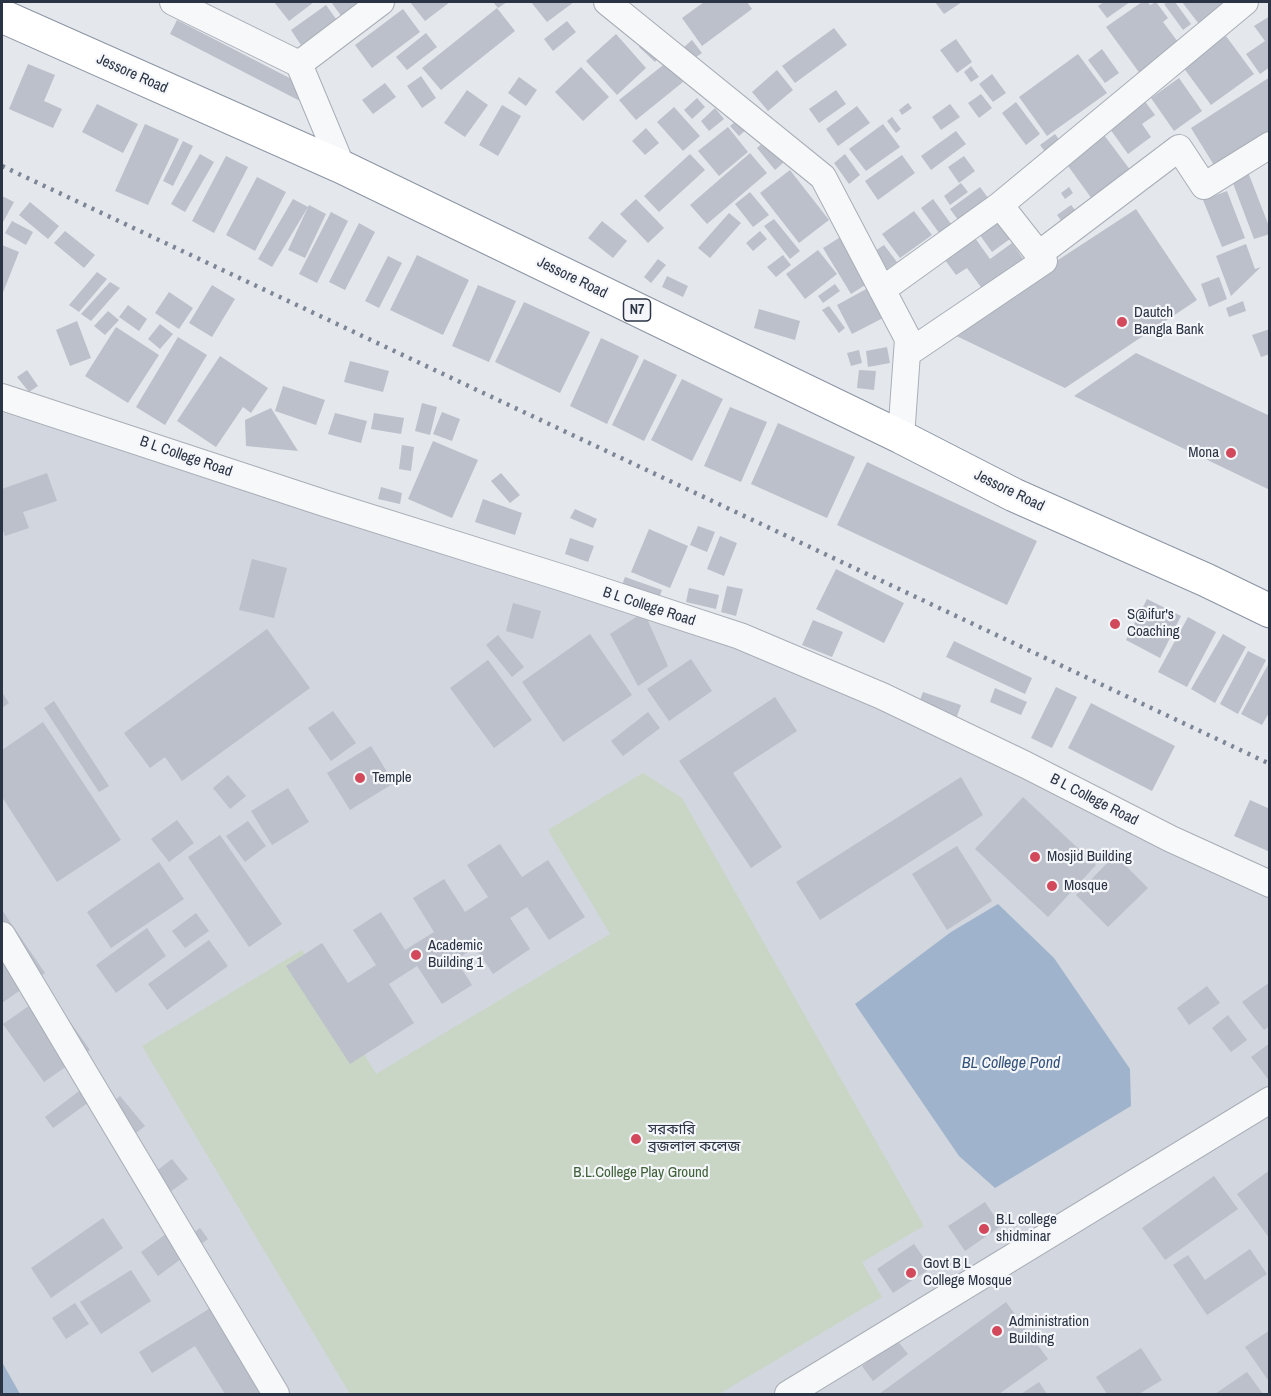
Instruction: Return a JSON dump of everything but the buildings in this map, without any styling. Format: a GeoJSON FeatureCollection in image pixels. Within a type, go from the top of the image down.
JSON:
{"type":"FeatureCollection","features":[{"type":"Feature","properties":{"kind":"highway","name":"Jessore Road"},"geometry":{"type":"LineString","coordinates":[[2,16],[342,167],[900,437],[1014,495],[1206,580],[1269,611]]}},
{"type":"Feature","properties":{"kind":"street"},"geometry":{"type":"LineString","coordinates":[[173,2],[299,64],[342,167]]}},
{"type":"Feature","properties":{"kind":"street"},"geometry":{"type":"LineString","coordinates":[[299,64],[381,2]]}},
{"type":"Feature","properties":{"kind":"street"},"geometry":{"type":"LineString","coordinates":[[607,2],[823,177],[908,339],[900,437]]}},
{"type":"Feature","properties":{"kind":"street"},"geometry":{"type":"LineString","coordinates":[[882,290],[1000,205],[1245,2]]}},
{"type":"Feature","properties":{"kind":"street"},"geometry":{"type":"LineString","coordinates":[[1039,254],[1179,148],[1204,186],[1269,146]]}},
{"type":"Feature","properties":{"kind":"street"},"geometry":{"type":"LineString","coordinates":[[908,354],[1044,261],[1000,205]]}},
{"type":"Feature","properties":{"kind":"street","name":"B L College Road"},"geometry":{"type":"LineString","coordinates":[[2,397],[740,636],[882,696],[1026,765],[1171,839],[1269,884]]}},
{"type":"Feature","properties":{"kind":"street"},"geometry":{"type":"LineString","coordinates":[[2,935],[276,1395]]}},
{"type":"Feature","properties":{"kind":"street"},"geometry":{"type":"LineString","coordinates":[[788,1395],[1269,1100]]}},
{"type":"Feature","properties":{"kind":"shaded area","name":"সরকারি ব্রজলাল কলেজ"},"geometry":{"type":"Polygon","coordinates":[[[2,397],[672,615],[1269,884],[1269,1394],[2,1394],[2,397]]]}},
{"type":"Feature","properties":{"kind":"green space","name":"B.L.College Play Ground"},"geometry":{"type":"Polygon","coordinates":[[[643,773],[682,798],[924,1226],[862,1262],[882,1297],[719,1394],[350,1394],[142,1046],[302,950],[376,1074],[610,934],[548,830],[643,773]]]}},
{"type":"Feature","properties":{"kind":"water","name":"BL College Pond"},"geometry":{"type":"Polygon","coordinates":[[[998,904],[1054,958],[1130,1069],[1131,1106],[995,1188],[959,1156],[855,1004],[951,932],[998,904]]]}},
{"type":"Feature","properties":{"kind":"water"},"geometry":{"type":"Polygon","coordinates":[[[2,1362],[20,1394],[2,1394],[2,1362]]]}},
{"type":"Feature","properties":{"kind":"railway"},"geometry":{"type":"LineString","coordinates":[[2,166],[1270,764]]}},
{"type":"Feature","properties":{"kind":"place","name":"Dautch Bangla Bank"},"geometry":{"type":"Point","coordinates":[1122,322]}},
{"type":"Feature","properties":{"kind":"place","name":"Mona"},"geometry":{"type":"Point","coordinates":[1231,453]}},
{"type":"Feature","properties":{"kind":"place","name":"S@ifur's Coaching"},"geometry":{"type":"Point","coordinates":[1115,624]}},
{"type":"Feature","properties":{"kind":"place","name":"Temple"},"geometry":{"type":"Point","coordinates":[360,778]}},
{"type":"Feature","properties":{"kind":"place","name":"Mosjid Building"},"geometry":{"type":"Point","coordinates":[1035,857]}},
{"type":"Feature","properties":{"kind":"place","name":"Mosque"},"geometry":{"type":"Point","coordinates":[1052,886]}},
{"type":"Feature","properties":{"kind":"place","name":"Academic Building 1"},"geometry":{"type":"Point","coordinates":[416,955]}},
{"type":"Feature","properties":{"kind":"place","name":"সরকারি ব্রজলাল কলেজ"},"geometry":{"type":"Point","coordinates":[636,1139]}},
{"type":"Feature","properties":{"kind":"place","name":"B.L college shidminar"},"geometry":{"type":"Point","coordinates":[984,1229]}},
{"type":"Feature","properties":{"kind":"place","name":"Govt B L College Mosque"},"geometry":{"type":"Point","coordinates":[911,1273]}},
{"type":"Feature","properties":{"kind":"place","name":"Administration Building"},"geometry":{"type":"Point","coordinates":[997,1331]}}]}
